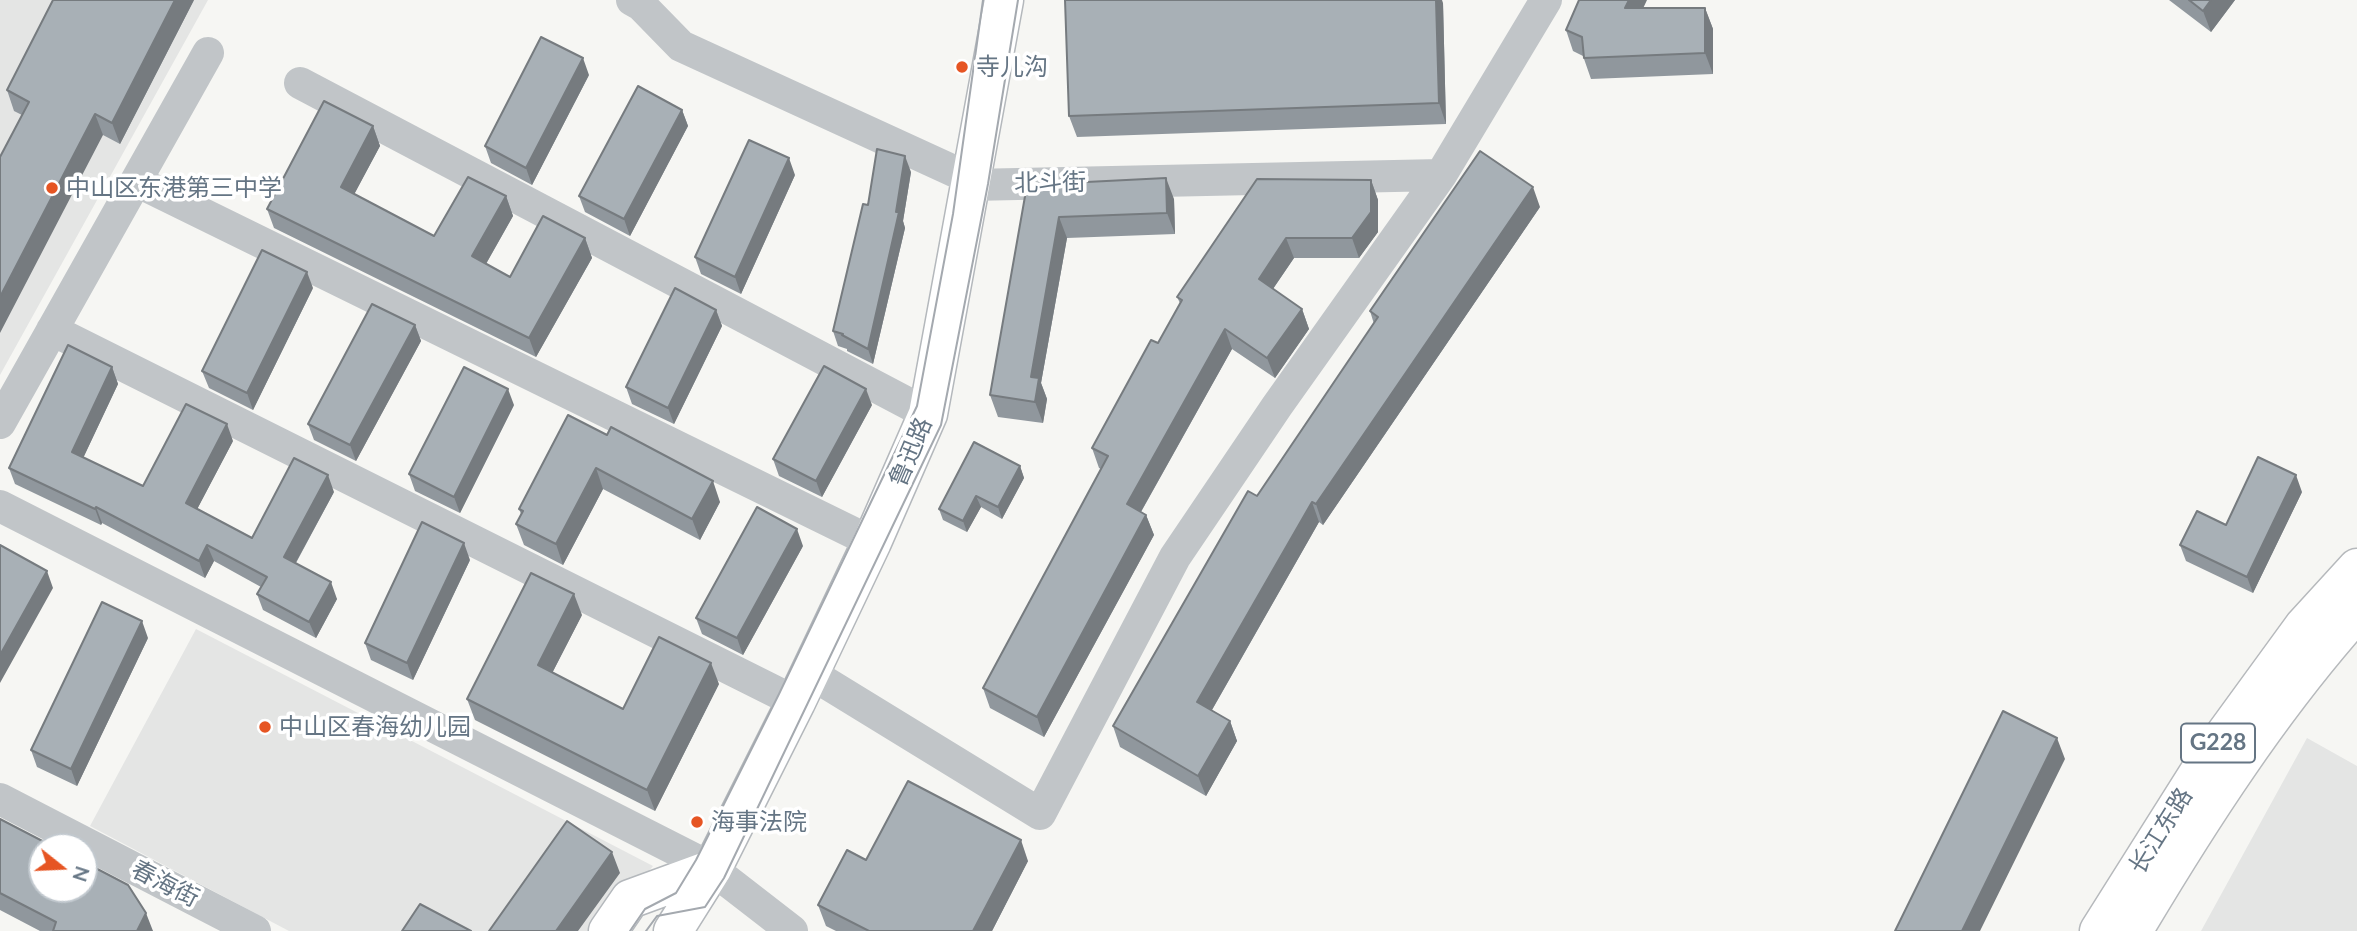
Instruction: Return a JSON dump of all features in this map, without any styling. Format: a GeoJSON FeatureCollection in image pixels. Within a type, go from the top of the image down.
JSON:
{"type":"FeatureCollection","features":[{"type":"Feature","properties":{"kind":"main road","name":"鲁迅路"},"geometry":{"type":"LineString","coordinates":[[673,931],[712,869],[803,688],[929,414],[1004,0]]}},
{"type":"Feature","properties":{"kind":"main road","name":"长江东路"},"geometry":{"type":"LineString","coordinates":[[2099,931],[2210,755],[2304,626],[2357,568]]}},
{"type":"Feature","properties":{"kind":"main road","name":"长江东路"},"geometry":{"type":"LineString","coordinates":[[2133,931],[2234,771],[2326,647],[2357,612]]}},
{"type":"Feature","properties":{"kind":"main road"},"geometry":{"type":"LineString","coordinates":[[607,931],[630,899],[712,869]]}},
{"type":"Feature","properties":{"kind":"street"},"geometry":{"type":"LineString","coordinates":[[632,0],[642,5],[681,46],[958,173],[971,185]]}},
{"type":"Feature","properties":{"kind":"street"},"geometry":{"type":"LineString","coordinates":[[52,330],[803,688],[1040,814],[1175,557],[1277,406],[1441,175],[1546,0]]}},
{"type":"Feature","properties":{"kind":"street"},"geometry":{"type":"LineString","coordinates":[[0,423],[208,53]]}},
{"type":"Feature","properties":{"kind":"street"},"geometry":{"type":"LineString","coordinates":[[300,83],[929,414]]}},
{"type":"Feature","properties":{"kind":"street","name":"北斗街"},"geometry":{"type":"LineString","coordinates":[[971,185],[1441,175]]}},
{"type":"Feature","properties":{"kind":"street"},"geometry":{"type":"LineString","coordinates":[[136,181],[872,542]]}},
{"type":"Feature","properties":{"kind":"street"},"geometry":{"type":"LineString","coordinates":[[0,506],[712,869],[792,931]]}},
{"type":"Feature","properties":{"kind":"street","name":"春海街"},"geometry":{"type":"LineString","coordinates":[[0,799],[208,920],[255,931]]}},
{"type":"Feature","properties":{"kind":"shaded area","name":"中山区东港第三中学"},"geometry":{"type":"Polygon","coordinates":[[[0,0],[208,0],[0,375],[0,0]]]}},
{"type":"Feature","properties":{"kind":"shaded area","name":"中山区春海幼儿园"},"geometry":{"type":"Polygon","coordinates":[[[196,629],[653,866],[601,931],[289,931],[90,826],[196,629]]]}},
{"type":"Feature","properties":{"kind":"shaded area"},"geometry":{"type":"Polygon","coordinates":[[[2307,738],[2357,766],[2357,931],[2201,931],[2307,738]]]}},
{"type":"Feature","properties":{"kind":"building"},"geometry":{"type":"Polygon","coordinates":[[[53,0],[175,0],[112,123],[95,114],[0,297],[0,157],[29,102],[7,90],[53,0]]]}},
{"type":"Feature","properties":{"kind":"building"},"geometry":{"type":"Polygon","coordinates":[[[1065,0],[1436,0],[1439,103],[1069,116],[1065,0]]]}},
{"type":"Feature","properties":{"kind":"building"},"geometry":{"type":"Polygon","coordinates":[[[1579,0],[1629,0],[1625,8],[1705,8],[1705,53],[1584,58],[1582,37],[1566,30],[1579,0]]]}},
{"type":"Feature","properties":{"kind":"building"},"geometry":{"type":"Polygon","coordinates":[[[2189,0],[2211,0],[2203,11],[2189,0]]]}},
{"type":"Feature","properties":{"kind":"building"},"geometry":{"type":"Polygon","coordinates":[[[541,37],[583,58],[526,168],[485,146],[541,37]]]}},
{"type":"Feature","properties":{"kind":"building"},"geometry":{"type":"Polygon","coordinates":[[[638,86],[682,110],[624,219],[579,196],[638,86]]]}},
{"type":"Feature","properties":{"kind":"building"},"geometry":{"type":"Polygon","coordinates":[[[324,101],[373,126],[341,187],[434,236],[468,177],[506,196],[472,256],[510,277],[543,216],[585,238],[529,338],[267,209],[324,101]]]}},
{"type":"Feature","properties":{"kind":"building"},"geometry":{"type":"Polygon","coordinates":[[[749,140],[789,158],[735,277],[695,257],[749,140]]]}},
{"type":"Feature","properties":{"kind":"building"},"geometry":{"type":"Polygon","coordinates":[[[877,149],[905,156],[896,212],[899,212],[868,349],[833,331],[863,204],[868,205],[877,149]]]}},
{"type":"Feature","properties":{"kind":"building"},"geometry":{"type":"Polygon","coordinates":[[[1480,151],[1533,187],[1316,504],[1312,502],[1197,702],[1230,721],[1198,776],[1113,726],[1248,491],[1257,496],[1378,317],[1370,311],[1480,151]]]}},
{"type":"Feature","properties":{"kind":"building"},"geometry":{"type":"Polygon","coordinates":[[[1166,178],[1167,213],[1059,217],[1031,377],[1039,378],[1035,402],[990,395],[1027,185],[1166,178]]]}},
{"type":"Feature","properties":{"kind":"building"},"geometry":{"type":"Polygon","coordinates":[[[1257,179],[1371,180],[1371,212],[1352,238],[1286,238],[1259,279],[1302,309],[1267,358],[1225,329],[1127,504],[1146,515],[1037,717],[983,688],[1108,456],[1092,448],[1151,340],[1158,343],[1182,300],[1177,297],[1257,179]]]}},
{"type":"Feature","properties":{"kind":"building"},"geometry":{"type":"Polygon","coordinates":[[[262,250],[307,272],[247,393],[202,371],[262,250]]]}},
{"type":"Feature","properties":{"kind":"building"},"geometry":{"type":"Polygon","coordinates":[[[675,288],[716,310],[668,408],[626,387],[675,288]]]}},
{"type":"Feature","properties":{"kind":"building"},"geometry":{"type":"Polygon","coordinates":[[[372,304],[415,325],[350,445],[308,424],[372,304]]]}},
{"type":"Feature","properties":{"kind":"building"},"geometry":{"type":"Polygon","coordinates":[[[68,345],[112,367],[72,452],[143,486],[186,404],[227,424],[186,503],[252,538],[294,458],[328,475],[284,557],[331,582],[309,622],[257,594],[267,577],[207,545],[199,561],[96,507],[95,509],[9,468],[68,345]]]}},
{"type":"Feature","properties":{"kind":"building"},"geometry":{"type":"Polygon","coordinates":[[[824,366],[866,389],[816,481],[773,459],[824,366]]]}},
{"type":"Feature","properties":{"kind":"building"},"geometry":{"type":"Polygon","coordinates":[[[464,367],[508,389],[454,497],[409,474],[464,367]]]}},
{"type":"Feature","properties":{"kind":"building"},"geometry":{"type":"Polygon","coordinates":[[[568,415],[607,435],[611,427],[713,481],[692,519],[596,468],[556,544],[516,524],[523,511],[519,509],[568,415]]]}},
{"type":"Feature","properties":{"kind":"building"},"geometry":{"type":"Polygon","coordinates":[[[974,442],[1020,466],[998,507],[976,496],[963,521],[939,509],[974,442]]]}},
{"type":"Feature","properties":{"kind":"building"},"geometry":{"type":"Polygon","coordinates":[[[2258,457],[2296,475],[2247,577],[2180,545],[2197,511],[2226,525],[2258,457]]]}},
{"type":"Feature","properties":{"kind":"building"},"geometry":{"type":"Polygon","coordinates":[[[757,507],[797,529],[737,638],[696,618],[757,507]]]}},
{"type":"Feature","properties":{"kind":"building"},"geometry":{"type":"Polygon","coordinates":[[[422,522],[464,543],[407,663],[365,643],[422,522]]]}},
{"type":"Feature","properties":{"kind":"building"},"geometry":{"type":"Polygon","coordinates":[[[0,545],[47,571],[0,655],[0,545]]]}},
{"type":"Feature","properties":{"kind":"building"},"geometry":{"type":"Polygon","coordinates":[[[531,573],[574,594],[538,665],[623,709],[659,637],[711,663],[647,790],[467,699],[531,573]]]}},
{"type":"Feature","properties":{"kind":"building"},"geometry":{"type":"Polygon","coordinates":[[[102,602],[142,621],[71,769],[31,750],[102,602]]]}},
{"type":"Feature","properties":{"kind":"building"},"geometry":{"type":"Polygon","coordinates":[[[2003,711],[2057,738],[1962,931],[1895,931],[2003,711]]]}},
{"type":"Feature","properties":{"kind":"building"},"geometry":{"type":"Polygon","coordinates":[[[908,781],[1021,840],[973,931],[869,931],[818,905],[847,850],[866,860],[908,781]]]}},
{"type":"Feature","properties":{"kind":"building"},"geometry":{"type":"Polygon","coordinates":[[[0,819],[28,834],[28,903],[98,903],[98,869],[128,885],[146,913],[137,931],[53,931],[56,922],[0,893],[0,819]]]}},
{"type":"Feature","properties":{"kind":"building"},"geometry":{"type":"Polygon","coordinates":[[[567,821],[612,852],[556,931],[489,931],[567,821]]]}},
{"type":"Feature","properties":{"kind":"building"},"geometry":{"type":"Polygon","coordinates":[[[420,904],[471,931],[402,931],[420,904]]]}},
{"type":"Feature","properties":{"kind":"tram line"},"geometry":{"type":"LineString","coordinates":[[630,931],[645,909],[676,893],[696,860],[917,406],[953,214],[983,0]]}},
{"type":"Feature","properties":{"kind":"tram line"},"geometry":{"type":"LineString","coordinates":[[646,931],[657,916],[705,907],[724,878],[941,425],[988,184],[1018,0]]}},
{"type":"Feature","properties":{"kind":"place","name":"寺儿沟"},"geometry":{"type":"Point","coordinates":[962,67]}},
{"type":"Feature","properties":{"kind":"place","name":"中山区东港第三中学"},"geometry":{"type":"Point","coordinates":[52,188]}},
{"type":"Feature","properties":{"kind":"place","name":"中山区春海幼儿园"},"geometry":{"type":"Point","coordinates":[265,727]}},
{"type":"Feature","properties":{"kind":"place","name":"海事法院"},"geometry":{"type":"Point","coordinates":[697,822]}}]}
